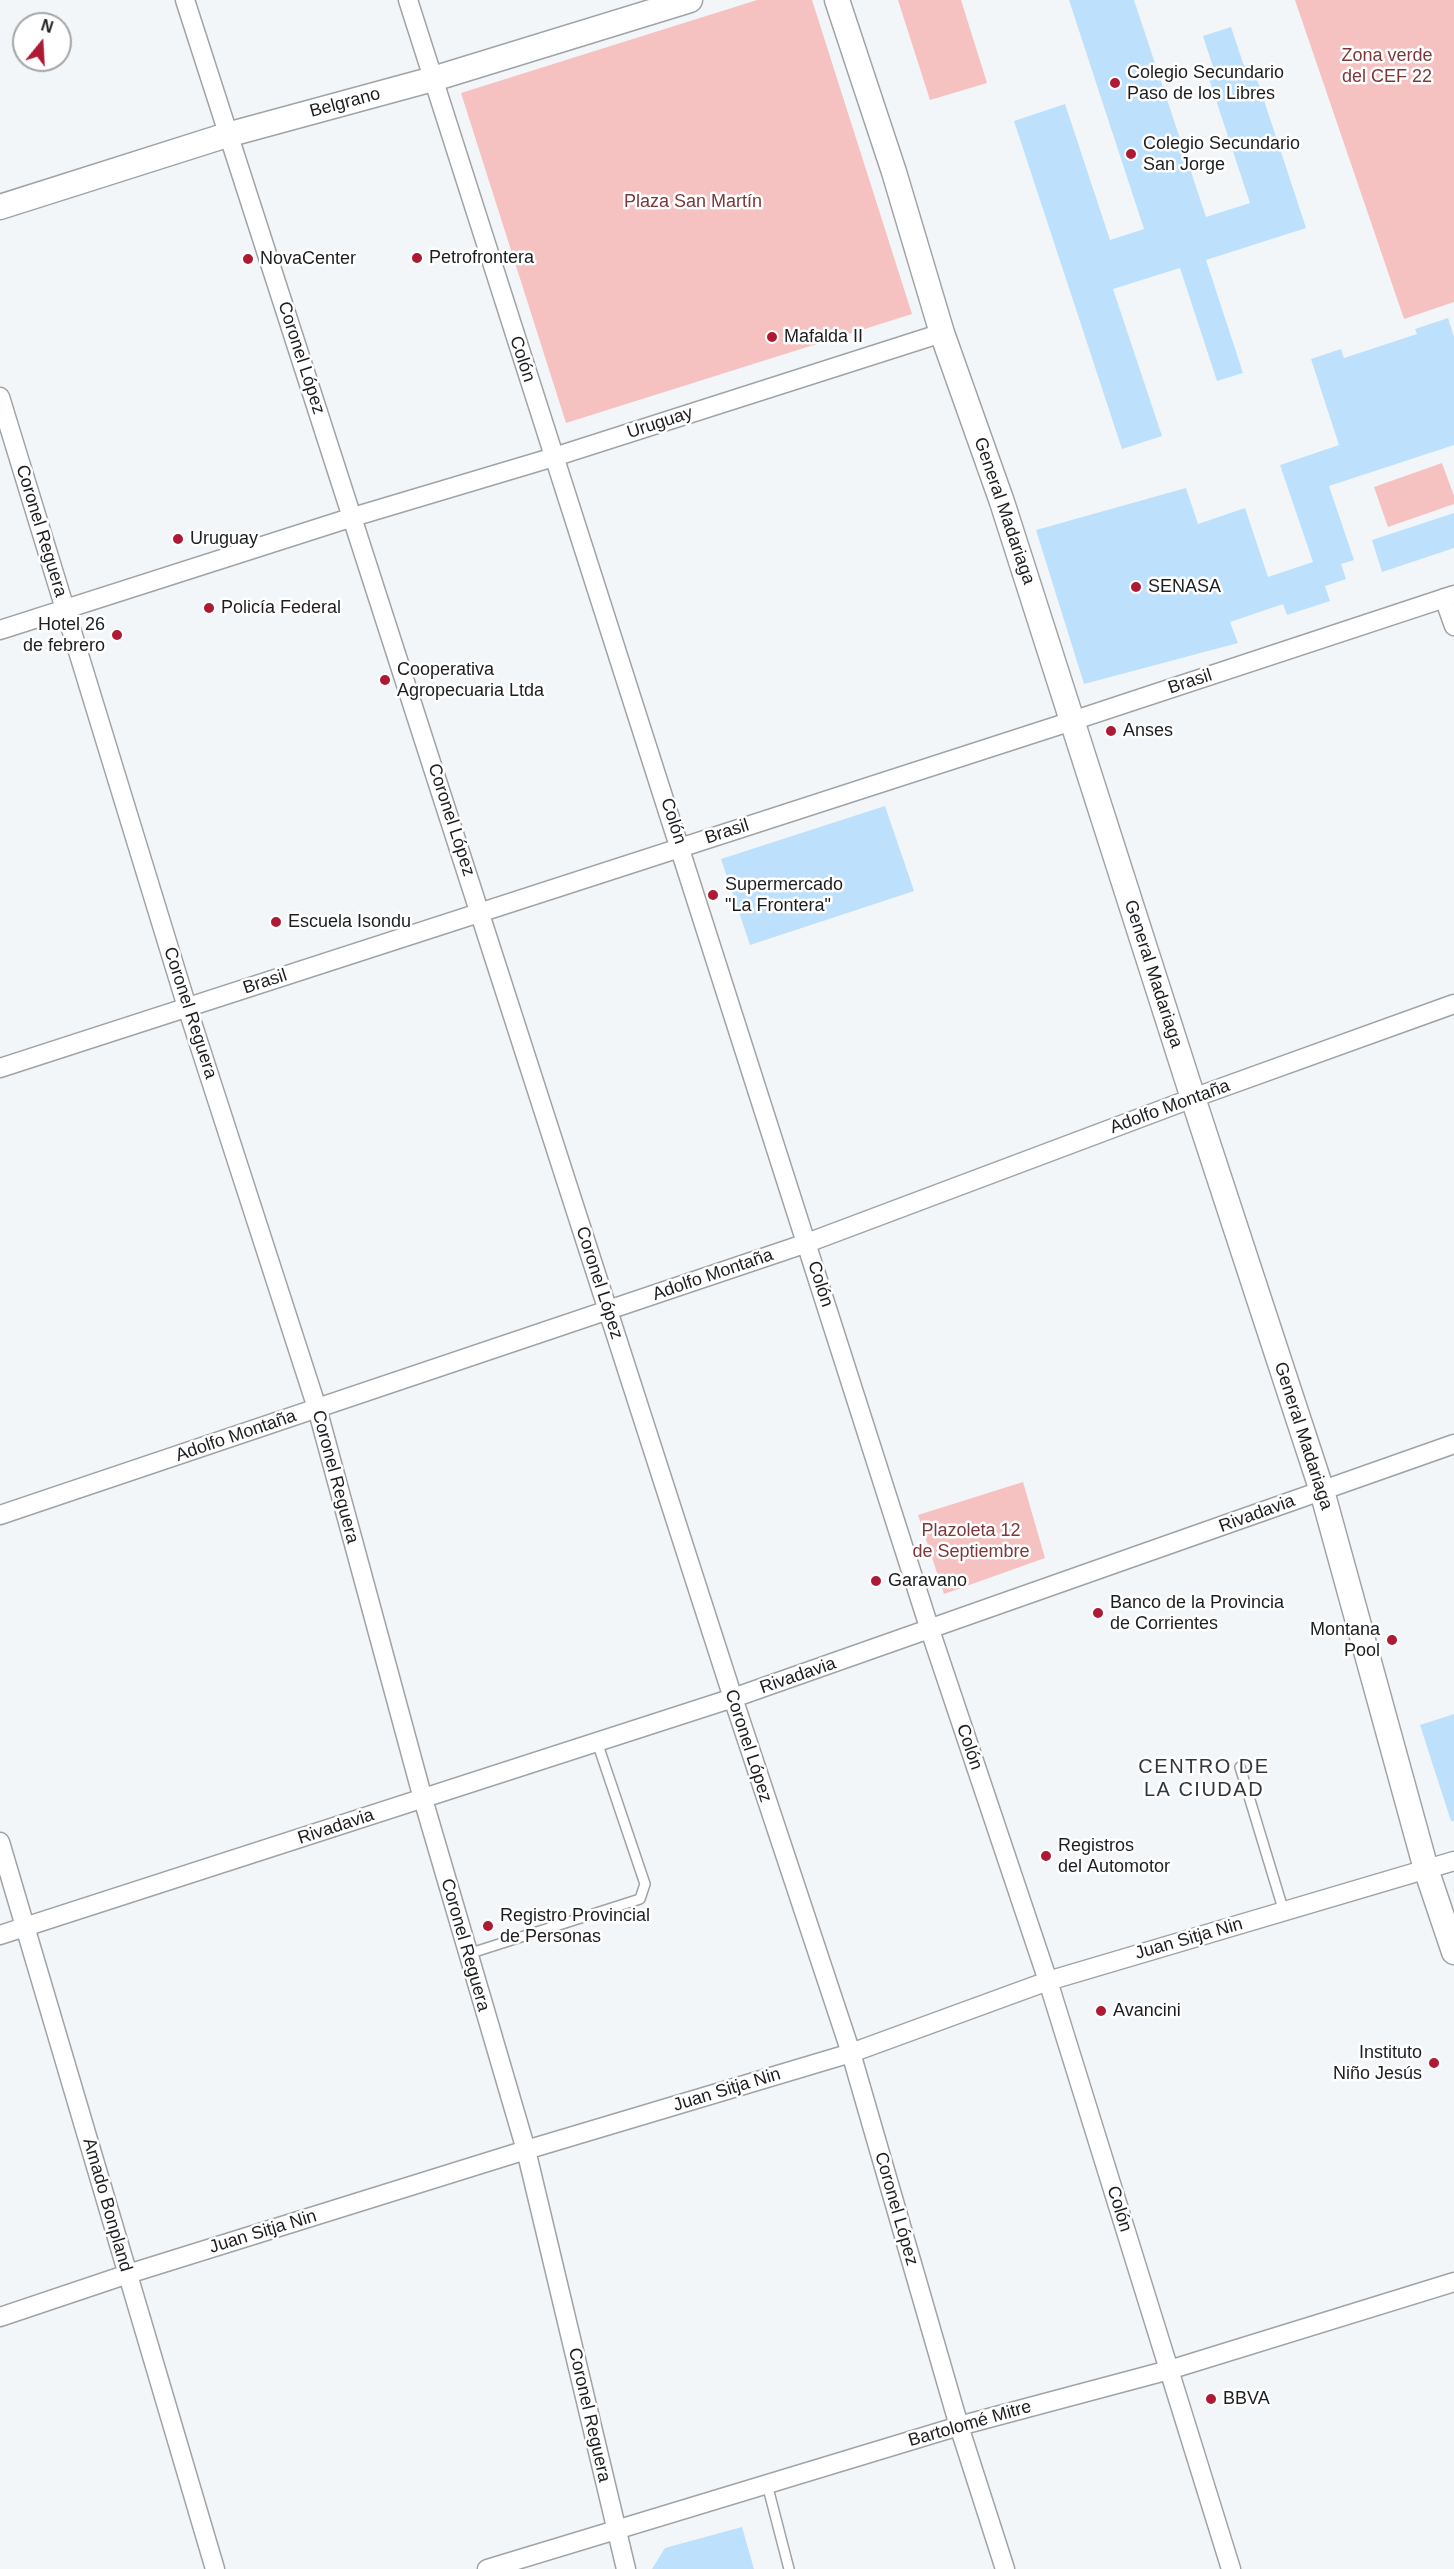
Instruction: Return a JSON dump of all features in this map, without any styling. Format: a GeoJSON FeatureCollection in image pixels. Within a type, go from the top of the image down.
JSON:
{"type":"FeatureCollection","features":[{"type":"Feature","properties":{"kind":"street","name":"Coronel López"},"geometry":{"type":"LineString","coordinates":[[185,0],[733,1698],[851,2053],[959,2426],[1005,2569]]}},
{"type":"Feature","properties":{"kind":"street","name":"Colón"},"geometry":{"type":"LineString","coordinates":[[408,0],[930,1630],[1048,1981],[1231,2569]]}},
{"type":"Feature","properties":{"kind":"street","name":"Belgrano"},"geometry":{"type":"LineString","coordinates":[[0,207],[227,135],[433,79],[690,0]]}},
{"type":"Feature","properties":{"kind":"street","name":"General Madariaga"},"geometry":{"type":"LineString","coordinates":[[837,0],[894,172],[942,333],[1002,502],[1322,1491],[1426,1869],[1454,1952]]}},
{"type":"Feature","properties":{"kind":"street","name":"Uruguay"},"geometry":{"type":"LineString","coordinates":[[0,630],[942,333]]}},
{"type":"Feature","properties":{"kind":"street","name":"Coronel Reguera"},"geometry":{"type":"LineString","coordinates":[[0,397],[188,1007],[317,1408],[423,1799],[526,2150],[626,2569]]}},
{"type":"Feature","properties":{"kind":"street","name":"Brasil"},"geometry":{"type":"LineString","coordinates":[[0,1068],[1072,722],[1449,596]]}},
{"type":"Feature","properties":{"kind":"street"},"geometry":{"type":"LineString","coordinates":[[1449,596],[1454,626]]}},
{"type":"Feature","properties":{"kind":"street","name":"Adolfo Montaña"},"geometry":{"type":"LineString","coordinates":[[0,1515],[807,1243],[1193,1098],[1454,1004]]}},
{"type":"Feature","properties":{"kind":"street","name":"Rivadavia"},"geometry":{"type":"LineString","coordinates":[[0,1935],[733,1698],[1454,1444]]}},
{"type":"Feature","properties":{"kind":"street","name":"Amado Bonpland"},"geometry":{"type":"LineString","coordinates":[[0,1842],[215,2569]]}},
{"type":"Feature","properties":{"kind":"street","name":"Juan Sitja Nin"},"geometry":{"type":"LineString","coordinates":[[0,2317],[128,2274],[526,2150],[851,2053],[1048,1981],[1454,1862]]}},
{"type":"Feature","properties":{"kind":"street","name":"Bartolomé Mitre"},"geometry":{"type":"LineString","coordinates":[[487,2569],[959,2426],[1169,2370],[1454,2282]]}},
{"type":"Feature","properties":{"kind":"lane"},"geometry":{"type":"LineString","coordinates":[[468,1954],[640,1899],[645,1884],[597,1742]]}},
{"type":"Feature","properties":{"kind":"lane"},"geometry":{"type":"LineString","coordinates":[[1240,1767],[1284,1912]]}},
{"type":"Feature","properties":{"kind":"lane"},"geometry":{"type":"LineString","coordinates":[[767,2484],[789,2569]]}},
{"type":"Feature","properties":{"kind":"green space","name":"Plaza San Martín"},"geometry":{"type":"Polygon","coordinates":[[[757,0],[812,0],[912,314],[566,423],[461,93],[757,0]]]}},
{"type":"Feature","properties":{"kind":"green space"},"geometry":{"type":"Polygon","coordinates":[[[898,0],[961,0],[987,83],[930,100],[898,0]]]}},
{"type":"Feature","properties":{"kind":"green space","name":"Zona verde del CEF 22"},"geometry":{"type":"Polygon","coordinates":[[[1295,0],[1454,0],[1454,302],[1404,319],[1295,0]]]}},
{"type":"Feature","properties":{"kind":"green space"},"geometry":{"type":"Polygon","coordinates":[[[1442,463],[1454,496],[1454,504],[1388,527],[1374,487],[1442,463]]]}},
{"type":"Feature","properties":{"kind":"green space","name":"Plazoleta 12 de Septiembre"},"geometry":{"type":"Polygon","coordinates":[[[1023,1482],[1045,1558],[944,1594],[918,1515],[1023,1482]]]}},
{"type":"Feature","properties":{"kind":"building"},"geometry":{"type":"Polygon","coordinates":[[[1069,0],[1134,0],[1206,217],[1250,203],[1209,79],[1216,76],[1203,36],[1231,27],[1244,66],[1252,64],[1306,228],[1206,260],[1243,373],[1217,381],[1180,268],[1113,289],[1162,436],[1122,449],[1014,121],[1065,104],[1110,240],[1144,229],[1069,0]]]}},
{"type":"Feature","properties":{"kind":"building"},"geometry":{"type":"Polygon","coordinates":[[[1448,318],[1454,337],[1454,445],[1329,486],[1354,560],[1341,564],[1346,579],[1325,586],[1330,601],[1287,615],[1283,604],[1230,622],[1238,643],[1084,684],[1036,530],[1186,488],[1198,524],[1245,508],[1268,577],[1313,562],[1280,465],[1339,445],[1311,359],[1341,349],[1344,358],[1417,334],[1415,329],[1448,318]]]}},
{"type":"Feature","properties":{"kind":"building"},"geometry":{"type":"Polygon","coordinates":[[[1454,513],[1454,548],[1382,572],[1372,540],[1454,513]]]}},
{"type":"Feature","properties":{"kind":"building"},"geometry":{"type":"Polygon","coordinates":[[[885,806],[914,891],[750,945],[721,859],[885,806]]]}},
{"type":"Feature","properties":{"kind":"building"},"geometry":{"type":"Polygon","coordinates":[[[1454,1714],[1454,1821],[1451,1821],[1420,1725],[1454,1714]]]}},
{"type":"Feature","properties":{"kind":"building"},"geometry":{"type":"Polygon","coordinates":[[[742,2527],[754,2569],[652,2569],[665,2548],[742,2527]]]}},
{"type":"Feature","properties":{"kind":"place","name":"Colegio Secundario Paso de los Libres"},"geometry":{"type":"Point","coordinates":[1115,83]}},
{"type":"Feature","properties":{"kind":"place","name":"Colegio Secundario San Jorge"},"geometry":{"type":"Point","coordinates":[1131,154]}},
{"type":"Feature","properties":{"kind":"place","name":"Petrofrontera"},"geometry":{"type":"Point","coordinates":[417,258]}},
{"type":"Feature","properties":{"kind":"place","name":"NovaCenter"},"geometry":{"type":"Point","coordinates":[248,259]}},
{"type":"Feature","properties":{"kind":"place","name":"Mafalda II"},"geometry":{"type":"Point","coordinates":[772,337]}},
{"type":"Feature","properties":{"kind":"place","name":"Uruguay"},"geometry":{"type":"Point","coordinates":[178,539]}},
{"type":"Feature","properties":{"kind":"place","name":"SENASA"},"geometry":{"type":"Point","coordinates":[1136,587]}},
{"type":"Feature","properties":{"kind":"place","name":"Policía Federal"},"geometry":{"type":"Point","coordinates":[209,608]}},
{"type":"Feature","properties":{"kind":"place","name":"Hotel 26 de febrero"},"geometry":{"type":"Point","coordinates":[117,635]}},
{"type":"Feature","properties":{"kind":"place","name":"Cooperativa Agropecuaria Ltda"},"geometry":{"type":"Point","coordinates":[385,680]}},
{"type":"Feature","properties":{"kind":"place","name":"Anses"},"geometry":{"type":"Point","coordinates":[1111,731]}},
{"type":"Feature","properties":{"kind":"place","name":"Supermercado \"La Frontera\""},"geometry":{"type":"Point","coordinates":[713,895]}},
{"type":"Feature","properties":{"kind":"place","name":"Escuela Isondu"},"geometry":{"type":"Point","coordinates":[276,922]}},
{"type":"Feature","properties":{"kind":"place","name":"Garavano"},"geometry":{"type":"Point","coordinates":[876,1581]}},
{"type":"Feature","properties":{"kind":"place","name":"Banco de la Provincia de Corrientes"},"geometry":{"type":"Point","coordinates":[1098,1613]}},
{"type":"Feature","properties":{"kind":"place","name":"Montana Pool"},"geometry":{"type":"Point","coordinates":[1392,1640]}},
{"type":"Feature","properties":{"kind":"place","name":"Registros del Automotor"},"geometry":{"type":"Point","coordinates":[1046,1856]}},
{"type":"Feature","properties":{"kind":"place","name":"Registro Provincial de Personas"},"geometry":{"type":"Point","coordinates":[488,1926]}},
{"type":"Feature","properties":{"kind":"place","name":"Avancini"},"geometry":{"type":"Point","coordinates":[1101,2011]}},
{"type":"Feature","properties":{"kind":"place","name":"Instituto Niño Jesús"},"geometry":{"type":"Point","coordinates":[1434,2063]}},
{"type":"Feature","properties":{"kind":"place","name":"BBVA"},"geometry":{"type":"Point","coordinates":[1211,2399]}},
{"type":"Feature","properties":{"kind":"district","name":"CENTRO DE LA CIUDAD"},"geometry":{"type":"Point","coordinates":[1204,1778]}}]}
